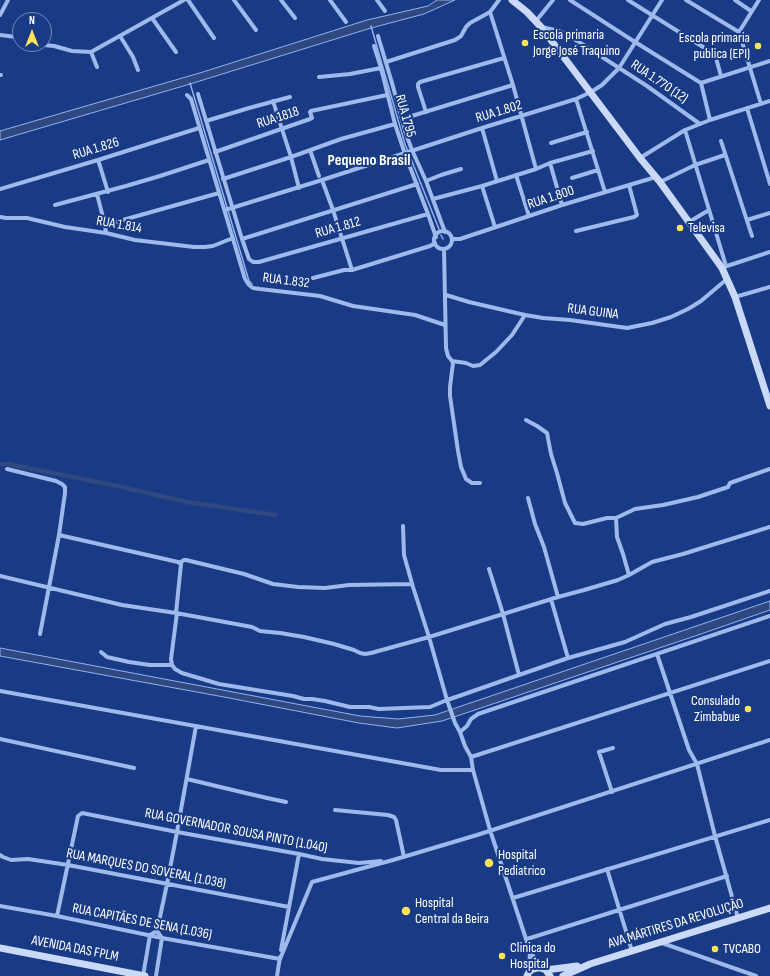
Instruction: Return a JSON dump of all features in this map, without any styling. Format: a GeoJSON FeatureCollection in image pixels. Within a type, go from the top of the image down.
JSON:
{"type":"FeatureCollection","features":[{"type":"Feature","properties":{"kind":"street"},"geometry":{"type":"LineString","coordinates":[[0,16],[8,0]]}},
{"type":"Feature","properties":{"kind":"street"},"geometry":{"type":"LineString","coordinates":[[52,46],[72,51],[91,52],[184,0]]}},
{"type":"Feature","properties":{"kind":"street"},"geometry":{"type":"LineString","coordinates":[[188,0],[214,38]]}},
{"type":"Feature","properties":{"kind":"street"},"geometry":{"type":"LineString","coordinates":[[234,0],[256,30]]}},
{"type":"Feature","properties":{"kind":"street"},"geometry":{"type":"LineString","coordinates":[[281,0],[295,18]]}},
{"type":"Feature","properties":{"kind":"street"},"geometry":{"type":"LineString","coordinates":[[330,0],[346,22]]}},
{"type":"Feature","properties":{"kind":"street"},"geometry":{"type":"LineString","coordinates":[[377,0],[385,11]]}},
{"type":"Feature","properties":{"kind":"street"},"geometry":{"type":"LineString","coordinates":[[386,62],[455,40],[470,23],[490,12],[499,0]]}},
{"type":"Feature","properties":{"kind":"street"},"geometry":{"type":"LineString","coordinates":[[512,0],[524,9],[541,27],[724,267]]}},
{"type":"Feature","properties":{"kind":"street"},"geometry":{"type":"LineString","coordinates":[[536,21],[553,0]]}},
{"type":"Feature","properties":{"kind":"street"},"geometry":{"type":"LineString","coordinates":[[570,0],[701,83],[710,120]]}},
{"type":"Feature","properties":{"kind":"street"},"geometry":{"type":"LineString","coordinates":[[628,0],[711,52],[716,58],[722,76]]}},
{"type":"Feature","properties":{"kind":"street","name":"RUA 1.802"},"geometry":{"type":"LineString","coordinates":[[225,210],[299,188],[321,178],[405,154],[412,150],[576,99],[591,92],[602,85],[618,68],[662,0]]}},
{"type":"Feature","properties":{"kind":"street"},"geometry":{"type":"LineString","coordinates":[[686,0],[739,32],[761,104]]}},
{"type":"Feature","properties":{"kind":"street"},"geometry":{"type":"LineString","coordinates":[[735,0],[752,11]]}},
{"type":"Feature","properties":{"kind":"street"},"geometry":{"type":"LineString","coordinates":[[739,32],[759,0]]}},
{"type":"Feature","properties":{"kind":"street"},"geometry":{"type":"LineString","coordinates":[[490,12],[513,85],[536,169]]}},
{"type":"Feature","properties":{"kind":"street"},"geometry":{"type":"LineString","coordinates":[[152,18],[176,52]]}},
{"type":"Feature","properties":{"kind":"street","name":"RUA 1.770 (12)"},"geometry":{"type":"LineString","coordinates":[[541,27],[559,31],[568,35],[647,86],[700,124]]}},
{"type":"Feature","properties":{"kind":"street"},"geometry":{"type":"LineString","coordinates":[[0,35],[12,36]]}},
{"type":"Feature","properties":{"kind":"street"},"geometry":{"type":"LineString","coordinates":[[120,36],[133,57],[138,70]]}},
{"type":"Feature","properties":{"kind":"street"},"geometry":{"type":"LineString","coordinates":[[378,36],[412,150],[426,181],[445,232],[448,233],[452,239],[451,245],[444,249],[435,244]]}},
{"type":"Feature","properties":{"kind":"street","name":"RUA 1795"},"geometry":{"type":"LineString","coordinates":[[374,46],[395,124],[436,236]]}},
{"type":"Feature","properties":{"kind":"street"},"geometry":{"type":"LineString","coordinates":[[91,52],[97,67]]}},
{"type":"Feature","properties":{"kind":"street"},"geometry":{"type":"LineString","coordinates":[[426,112],[418,88],[418,84],[420,82],[504,58]]}},
{"type":"Feature","properties":{"kind":"street"},"geometry":{"type":"LineString","coordinates":[[701,83],[770,61]]}},
{"type":"Feature","properties":{"kind":"street"},"geometry":{"type":"LineString","coordinates":[[319,78],[381,68]]}},
{"type":"Feature","properties":{"kind":"street"},"geometry":{"type":"LineString","coordinates":[[402,119],[513,85]]}},
{"type":"Feature","properties":{"kind":"street"},"geometry":{"type":"LineString","coordinates":[[198,94],[242,239],[417,184]]}},
{"type":"Feature","properties":{"kind":"street","name":"RUA 1.832"},"geometry":{"type":"LineString","coordinates":[[187,95],[191,100],[245,279],[249,285],[254,288],[320,296],[353,306],[415,315],[445,325]]}},
{"type":"Feature","properties":{"kind":"street","name":"RUA 1818"},"geometry":{"type":"LineString","coordinates":[[215,152],[310,120],[312,118],[310,112],[311,110],[387,95]]}},
{"type":"Feature","properties":{"kind":"street"},"geometry":{"type":"LineString","coordinates":[[206,121],[290,97]]}},
{"type":"Feature","properties":{"kind":"street"},"geometry":{"type":"LineString","coordinates":[[576,99],[605,192]]}},
{"type":"Feature","properties":{"kind":"street"},"geometry":{"type":"LineString","coordinates":[[273,101],[291,157],[299,188]]}},
{"type":"Feature","properties":{"kind":"street"},"geometry":{"type":"LineString","coordinates":[[640,158],[685,130],[710,120],[770,101]]}},
{"type":"Feature","properties":{"kind":"street"},"geometry":{"type":"LineString","coordinates":[[747,108],[770,184]]}},
{"type":"Feature","properties":{"kind":"street"},"geometry":{"type":"LineString","coordinates":[[223,179],[341,139],[395,124]]}},
{"type":"Feature","properties":{"kind":"street","name":"RUA 1.826"},"geometry":{"type":"LineString","coordinates":[[0,189],[199,128]]}},
{"type":"Feature","properties":{"kind":"street"},"geometry":{"type":"LineString","coordinates":[[482,128],[497,181]]}},
{"type":"Feature","properties":{"kind":"street"},"geometry":{"type":"LineString","coordinates":[[685,130],[709,210],[727,279],[735,297],[770,406]]}},
{"type":"Feature","properties":{"kind":"street"},"geometry":{"type":"LineString","coordinates":[[551,142],[587,132]]}},
{"type":"Feature","properties":{"kind":"street"},"geometry":{"type":"LineString","coordinates":[[721,141],[752,236]]}},
{"type":"Feature","properties":{"kind":"street"},"geometry":{"type":"LineString","coordinates":[[310,150],[333,210],[352,270]]}},
{"type":"Feature","properties":{"kind":"street"},"geometry":{"type":"LineString","coordinates":[[433,199],[482,186],[550,163],[593,151]]}},
{"type":"Feature","properties":{"kind":"street","name":"RUA 1.800"},"geometry":{"type":"LineString","coordinates":[[452,239],[495,228],[562,205],[629,185],[658,180],[725,155]]}},
{"type":"Feature","properties":{"kind":"street"},"geometry":{"type":"LineString","coordinates":[[98,160],[108,192]]}},
{"type":"Feature","properties":{"kind":"street"},"geometry":{"type":"LineString","coordinates":[[55,205],[108,192],[209,160]]}},
{"type":"Feature","properties":{"kind":"street"},"geometry":{"type":"LineString","coordinates":[[550,163],[562,205]]}},
{"type":"Feature","properties":{"kind":"street"},"geometry":{"type":"LineString","coordinates":[[426,181],[441,175],[461,170]]}},
{"type":"Feature","properties":{"kind":"street"},"geometry":{"type":"LineString","coordinates":[[572,178],[598,170]]}},
{"type":"Feature","properties":{"kind":"street"},"geometry":{"type":"LineString","coordinates":[[516,175],[529,216]]}},
{"type":"Feature","properties":{"kind":"street"},"geometry":{"type":"LineString","coordinates":[[576,231],[637,215],[629,185]]}},
{"type":"Feature","properties":{"kind":"street"},"geometry":{"type":"LineString","coordinates":[[482,186],[495,228]]}},
{"type":"Feature","properties":{"kind":"street"},"geometry":{"type":"LineString","coordinates":[[105,225],[219,193]]}},
{"type":"Feature","properties":{"kind":"street"},"geometry":{"type":"LineString","coordinates":[[97,194],[106,233]]}},
{"type":"Feature","properties":{"kind":"street"},"geometry":{"type":"LineString","coordinates":[[689,222],[709,210]]}},
{"type":"Feature","properties":{"kind":"street"},"geometry":{"type":"LineString","coordinates":[[747,220],[770,213]]}},
{"type":"Feature","properties":{"kind":"street","name":"RUA 1.812"},"geometry":{"type":"LineString","coordinates":[[242,239],[249,259],[252,262],[259,262],[428,214]]}},
{"type":"Feature","properties":{"kind":"street","name":"RUA 1.814"},"geometry":{"type":"LineString","coordinates":[[0,217],[27,218],[65,227],[106,233],[135,240],[194,247],[213,246],[233,238]]}},
{"type":"Feature","properties":{"kind":"street"},"geometry":{"type":"LineString","coordinates":[[435,244],[436,236],[441,232],[445,232]]}},
{"type":"Feature","properties":{"kind":"street"},"geometry":{"type":"LineString","coordinates":[[313,278],[344,270],[352,270],[435,244]]}},
{"type":"Feature","properties":{"kind":"street"},"geometry":{"type":"LineString","coordinates":[[444,249],[446,348],[448,356],[452,361],[450,396],[460,467],[466,479],[472,483],[480,483]]}},
{"type":"Feature","properties":{"kind":"street"},"geometry":{"type":"LineString","coordinates":[[724,267],[770,252]]}},
{"type":"Feature","properties":{"kind":"street","name":"RUA GUINA"},"geometry":{"type":"LineString","coordinates":[[446,295],[525,315],[627,328],[671,317],[688,309],[701,301],[727,279]]}},
{"type":"Feature","properties":{"kind":"street"},"geometry":{"type":"LineString","coordinates":[[735,297],[770,287]]}},
{"type":"Feature","properties":{"kind":"street"},"geometry":{"type":"LineString","coordinates":[[452,361],[466,363],[473,366],[480,365],[512,336],[525,315]]}},
{"type":"Feature","properties":{"kind":"street"},"geometry":{"type":"LineString","coordinates":[[526,420],[548,433],[551,454],[565,503],[574,523],[583,524],[607,518],[616,518],[635,509],[663,505],[698,497],[728,487],[730,483],[770,469]]}},
{"type":"Feature","properties":{"kind":"street"},"geometry":{"type":"LineString","coordinates":[[7,469],[56,481],[62,484],[65,488],[59,535],[40,634]]}},
{"type":"Feature","properties":{"kind":"street"},"geometry":{"type":"LineString","coordinates":[[528,498],[558,596]]}},
{"type":"Feature","properties":{"kind":"street"},"geometry":{"type":"LineString","coordinates":[[616,518],[617,538],[629,575]]}},
{"type":"Feature","properties":{"kind":"street"},"geometry":{"type":"LineString","coordinates":[[403,526],[404,555],[412,584],[447,700],[455,723],[471,757],[473,770],[490,830],[527,939],[530,951],[527,974]]}},
{"type":"Feature","properties":{"kind":"street"},"geometry":{"type":"LineString","coordinates":[[0,576],[122,605],[252,627],[260,631],[304,637],[334,644],[364,654],[429,637],[558,596],[618,580],[652,562],[770,527]]}},
{"type":"Feature","properties":{"kind":"street"},"geometry":{"type":"LineString","coordinates":[[59,535],[178,562],[181,564]]}},
{"type":"Feature","properties":{"kind":"street"},"geometry":{"type":"LineString","coordinates":[[412,584],[349,584],[325,588],[298,587],[274,584],[244,574],[184,560],[181,562],[171,659],[172,665],[175,669],[182,673],[219,684],[249,688],[304,699],[324,701],[350,707],[379,709],[430,707],[519,674],[625,642],[665,624],[770,591]]}},
{"type":"Feature","properties":{"kind":"street"},"geometry":{"type":"LineString","coordinates":[[489,569],[519,674]]}},
{"type":"Feature","properties":{"kind":"street"},"geometry":{"type":"LineString","coordinates":[[551,599],[568,658]]}},
{"type":"Feature","properties":{"kind":"street"},"geometry":{"type":"LineString","coordinates":[[460,732],[467,726],[471,719],[478,714],[770,616]]}},
{"type":"Feature","properties":{"kind":"street"},"geometry":{"type":"LineString","coordinates":[[101,652],[107,657],[129,662],[150,665],[172,665]]}},
{"type":"Feature","properties":{"kind":"street"},"geometry":{"type":"LineString","coordinates":[[656,654],[689,750],[697,764],[738,918]]}},
{"type":"Feature","properties":{"kind":"street"},"geometry":{"type":"LineString","coordinates":[[471,757],[770,661]]}},
{"type":"Feature","properties":{"kind":"street"},"geometry":{"type":"LineString","coordinates":[[0,691],[441,770],[473,770]]}},
{"type":"Feature","properties":{"kind":"street"},"geometry":{"type":"LineString","coordinates":[[156,976],[162,938],[157,931],[196,726]]}},
{"type":"Feature","properties":{"kind":"street"},"geometry":{"type":"LineString","coordinates":[[0,739],[134,768]]}},
{"type":"Feature","properties":{"kind":"street"},"geometry":{"type":"LineString","coordinates":[[280,959],[312,882],[404,857],[612,792],[770,740]]}},
{"type":"Feature","properties":{"kind":"street"},"geometry":{"type":"LineString","coordinates":[[612,792],[599,752],[613,748]]}},
{"type":"Feature","properties":{"kind":"street"},"geometry":{"type":"LineString","coordinates":[[187,779],[286,802]]}},
{"type":"Feature","properties":{"kind":"street"},"geometry":{"type":"LineString","coordinates":[[335,810],[388,815],[394,817],[396,820],[404,857]]}},
{"type":"Feature","properties":{"kind":"street","name":"RUA GOVERNADOR SOUSA PINTO (1.040)"},"geometry":{"type":"LineString","coordinates":[[68,865],[78,816],[82,813],[322,859],[360,863],[393,860]]}},
{"type":"Feature","properties":{"kind":"street"},"geometry":{"type":"LineString","coordinates":[[513,898],[770,820]]}},
{"type":"Feature","properties":{"kind":"street"},"geometry":{"type":"LineString","coordinates":[[277,976],[299,854]]}},
{"type":"Feature","properties":{"kind":"street","name":"RUA MARQUES DO SOVERAL (1.038)"},"geometry":{"type":"LineString","coordinates":[[0,855],[3,858],[11,860],[28,859],[68,865],[289,907]]}},
{"type":"Feature","properties":{"kind":"street"},"geometry":{"type":"LineString","coordinates":[[57,916],[68,865]]}},
{"type":"Feature","properties":{"kind":"street"},"geometry":{"type":"LineString","coordinates":[[607,869],[632,951]]}},
{"type":"Feature","properties":{"kind":"street"},"geometry":{"type":"LineString","coordinates":[[527,939],[727,876]]}},
{"type":"Feature","properties":{"kind":"street","name":"RUA CAPITÃES DE SENA (1.036)"},"geometry":{"type":"LineString","coordinates":[[0,906],[57,916],[162,938],[280,959]]}},
{"type":"Feature","properties":{"kind":"street","name":"AVA MÁRTIRES DA REVOLUÇÃO"},"geometry":{"type":"LineString","coordinates":[[590,964],[770,908]]}},
{"type":"Feature","properties":{"kind":"street"},"geometry":{"type":"LineString","coordinates":[[144,976],[150,935],[157,931]]}},
{"type":"Feature","properties":{"kind":"street"},"geometry":{"type":"LineString","coordinates":[[661,942],[756,976]]}},
{"type":"Feature","properties":{"kind":"street","name":"AVENIDA DAS FPLM"},"geometry":{"type":"LineString","coordinates":[[0,948],[144,976]]}},
{"type":"Feature","properties":{"kind":"street"},"geometry":{"type":"LineString","coordinates":[[530,951],[546,971]]}},
{"type":"Feature","properties":{"kind":"street"},"geometry":{"type":"LineString","coordinates":[[527,974],[537,968],[546,971],[590,964]]}},
{"type":"Feature","properties":{"kind":"street"},"geometry":{"type":"LineString","coordinates":[[563,976],[590,964]]}},
{"type":"Feature","properties":{"kind":"water"},"geometry":{"type":"Polygon","coordinates":[[[437,0],[455,0],[424,14],[371,28],[190,84],[0,140],[0,131],[203,72],[367,20],[428,6],[437,0]]]}},
{"type":"Feature","properties":{"kind":"water"},"geometry":{"type":"Polygon","coordinates":[[[770,601],[770,610],[698,635],[442,721],[397,728],[359,723],[0,656],[0,648],[360,716],[398,719],[435,715],[770,601]]]}},
{"type":"Feature","properties":{"kind":"waterway"},"geometry":{"type":"LineString","coordinates":[[371,26],[405,144],[439,229]]}},
{"type":"Feature","properties":{"kind":"waterway"},"geometry":{"type":"LineString","coordinates":[[190,83],[249,281],[252,284]]}},
{"type":"Feature","properties":{"kind":"waterway"},"geometry":{"type":"LineString","coordinates":[[441,235],[443,239]]}},
{"type":"Feature","properties":{"kind":"waterway"},"geometry":{"type":"LineString","coordinates":[[0,464],[8,464],[122,487],[187,502],[275,515]]}},
{"type":"Feature","properties":{"kind":"place","name":"Escola primaria Jorge José Traquino"},"geometry":{"type":"Point","coordinates":[525,43]}},
{"type":"Feature","properties":{"kind":"place","name":"Escola primaria publica (EPI)"},"geometry":{"type":"Point","coordinates":[758,46]}},
{"type":"Feature","properties":{"kind":"place","name":"Televisa"},"geometry":{"type":"Point","coordinates":[680,228]}},
{"type":"Feature","properties":{"kind":"place","name":"Consulado Zimbabue"},"geometry":{"type":"Point","coordinates":[748,709]}},
{"type":"Feature","properties":{"kind":"place","name":"Hospital Pediatrico"},"geometry":{"type":"Point","coordinates":[489,863]}},
{"type":"Feature","properties":{"kind":"place","name":"Hospital Central da Beira"},"geometry":{"type":"Point","coordinates":[406,911]}},
{"type":"Feature","properties":{"kind":"place","name":"TVCABO"},"geometry":{"type":"Point","coordinates":[715,949]}},
{"type":"Feature","properties":{"kind":"place","name":"Clinica do Hospital"},"geometry":{"type":"Point","coordinates":[502,956]}},
{"type":"Feature","properties":{"kind":"district","name":"Pequeno Brasil"},"geometry":{"type":"Point","coordinates":[369,161]}}]}
